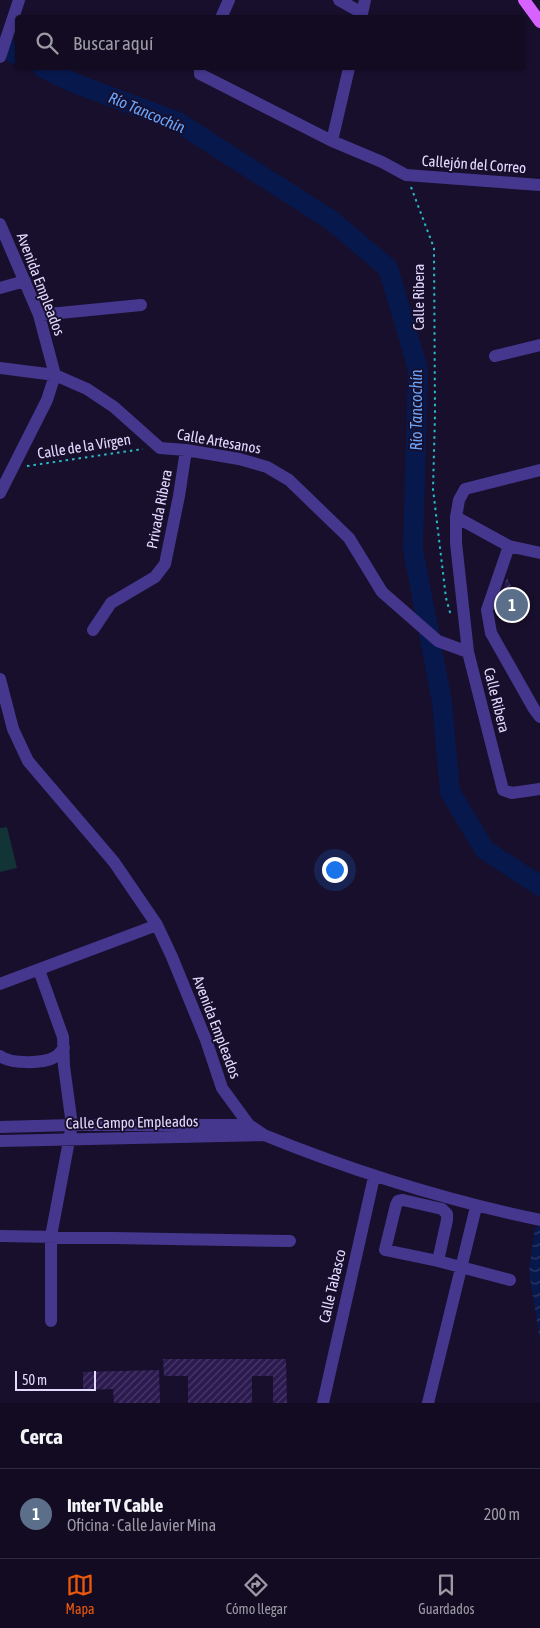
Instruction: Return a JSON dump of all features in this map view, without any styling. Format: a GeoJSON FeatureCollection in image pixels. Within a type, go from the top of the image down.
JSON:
{"type":"FeatureCollection","features":[{"type":"Feature","properties":{"kind":"main road"},"geometry":{"type":"LineString","coordinates":[[524,0],[540,22]]}},
{"type":"Feature","properties":{"kind":"street"},"geometry":{"type":"LineString","coordinates":[[0,57],[19,0]]}},
{"type":"Feature","properties":{"kind":"street"},"geometry":{"type":"LineString","coordinates":[[222,15],[229,0]]}},
{"type":"Feature","properties":{"kind":"street"},"geometry":{"type":"LineString","coordinates":[[339,0],[360,15]]}},
{"type":"Feature","properties":{"kind":"street"},"geometry":{"type":"LineString","coordinates":[[361,15],[365,0]]}},
{"type":"Feature","properties":{"kind":"street"},"geometry":{"type":"LineString","coordinates":[[332,141],[349,70]]}},
{"type":"Feature","properties":{"kind":"street"},"geometry":{"type":"LineString","coordinates":[[200,71],[332,141],[382,162],[406,175]]}},
{"type":"Feature","properties":{"kind":"street","name":"Callejón del Correo"},"geometry":{"type":"LineString","coordinates":[[406,175],[540,185]]}},
{"type":"Feature","properties":{"kind":"street","name":"Avenida Empleados"},"geometry":{"type":"LineString","coordinates":[[0,224],[39,316],[55,376]]}},
{"type":"Feature","properties":{"kind":"street"},"geometry":{"type":"LineString","coordinates":[[0,288],[24,281]]}},
{"type":"Feature","properties":{"kind":"street"},"geometry":{"type":"LineString","coordinates":[[39,316],[141,305]]}},
{"type":"Feature","properties":{"kind":"street"},"geometry":{"type":"LineString","coordinates":[[495,356],[540,345]]}},
{"type":"Feature","properties":{"kind":"street","name":"Calle Artesanos"},"geometry":{"type":"LineString","coordinates":[[0,368],[55,376],[87,389],[114,407],[160,448],[239,458],[268,467],[289,480],[348,538],[382,592],[438,641],[468,652]]}},
{"type":"Feature","properties":{"kind":"street"},"geometry":{"type":"LineString","coordinates":[[1,489],[47,400],[55,376]]}},
{"type":"Feature","properties":{"kind":"street","name":"Privada Ribera"},"geometry":{"type":"LineString","coordinates":[[93,630],[111,603],[155,577],[165,564],[186,450]]}},
{"type":"Feature","properties":{"kind":"street","name":"Calle Ribera"},"geometry":{"type":"LineString","coordinates":[[540,470],[465,489],[459,500],[456,517],[456,543],[468,652],[503,790],[512,793],[540,789]]}},
{"type":"Feature","properties":{"kind":"street"},"geometry":{"type":"LineString","coordinates":[[456,517],[509,546],[540,553]]}},
{"type":"Feature","properties":{"kind":"street"},"geometry":{"type":"LineString","coordinates":[[509,546],[487,610],[489,626],[491,633],[540,717]]}},
{"type":"Feature","properties":{"kind":"street","name":"Avenida Empleados"},"geometry":{"type":"LineString","coordinates":[[0,679],[14,729],[28,761],[114,862],[157,926],[172,957],[206,1040],[222,1088],[248,1125],[264,1135],[374,1177],[476,1207],[540,1220]]}},
{"type":"Feature","properties":{"kind":"street"},"geometry":{"type":"LineString","coordinates":[[0,984],[157,926]]}},
{"type":"Feature","properties":{"kind":"street"},"geometry":{"type":"LineString","coordinates":[[39,970],[63,1036],[72,1125],[51,1236],[51,1321]]}},
{"type":"Feature","properties":{"kind":"street"},"geometry":{"type":"LineString","coordinates":[[0,1056],[14,1061],[44,1061],[57,1057],[64,1048]]}},
{"type":"Feature","properties":{"kind":"street","name":"Calle Campo Empleados"},"geometry":{"type":"LineString","coordinates":[[0,1127],[248,1125]]}},
{"type":"Feature","properties":{"kind":"street","name":"Calle Campo Empleados"},"geometry":{"type":"LineString","coordinates":[[0,1141],[264,1135]]}},
{"type":"Feature","properties":{"kind":"street","name":"Calle Tabasco"},"geometry":{"type":"LineString","coordinates":[[323,1403],[374,1177]]}},
{"type":"Feature","properties":{"kind":"street"},"geometry":{"type":"LineString","coordinates":[[438,1261],[447,1214],[442,1209],[402,1200],[398,1201],[385,1250],[438,1261],[510,1280]]}},
{"type":"Feature","properties":{"kind":"street"},"geometry":{"type":"LineString","coordinates":[[428,1403],[476,1207]]}},
{"type":"Feature","properties":{"kind":"street"},"geometry":{"type":"LineString","coordinates":[[0,1236],[290,1241]]}},
{"type":"Feature","properties":{"kind":"path","name":"Calle Ribera"},"geometry":{"type":"LineString","coordinates":[[406,175],[434,248],[435,415],[433,489],[446,598],[451,616]]}},
{"type":"Feature","properties":{"kind":"path","name":"Calle de la Virgen"},"geometry":{"type":"LineString","coordinates":[[12,469],[140,449],[160,448]]}},
{"type":"Feature","properties":{"kind":"green space"},"geometry":{"type":"Polygon","coordinates":[[[7,827],[17,868],[0,872],[0,828],[7,827]]]}},
{"type":"Feature","properties":{"kind":"water"},"geometry":{"type":"Polygon","coordinates":[[[535,1227],[540,1227],[540,1340],[529,1271],[535,1227]]]}},
{"type":"Feature","properties":{"kind":"building"},"geometry":{"type":"Polygon","coordinates":[[[507,578],[525,614],[512,621],[500,598],[507,578]]]}},
{"type":"Feature","properties":{"kind":"building"},"geometry":{"type":"Polygon","coordinates":[[[163,1359],[286,1359],[287,1403],[273,1403],[273,1376],[252,1376],[252,1403],[188,1403],[188,1376],[164,1376],[163,1359]]]}},
{"type":"Feature","properties":{"kind":"building"},"geometry":{"type":"Polygon","coordinates":[[[159,1370],[160,1403],[114,1403],[113,1389],[83,1390],[83,1372],[159,1370]]]}},
{"type":"Feature","properties":{"kind":"waterway","name":"Río Tancochín"},"geometry":{"type":"LineString","coordinates":[[0,46],[15,54]]}},
{"type":"Feature","properties":{"kind":"waterway","name":"Río Tancochín"},"geometry":{"type":"LineString","coordinates":[[47,70],[74,83],[176,121],[331,220],[388,268],[418,369],[413,549],[442,702],[450,792],[485,850],[540,886]]}},
{"type":"Feature","properties":{"kind":"place","name":"Inter TV Cable"},"geometry":{"type":"Point","coordinates":[512,605]}}]}
